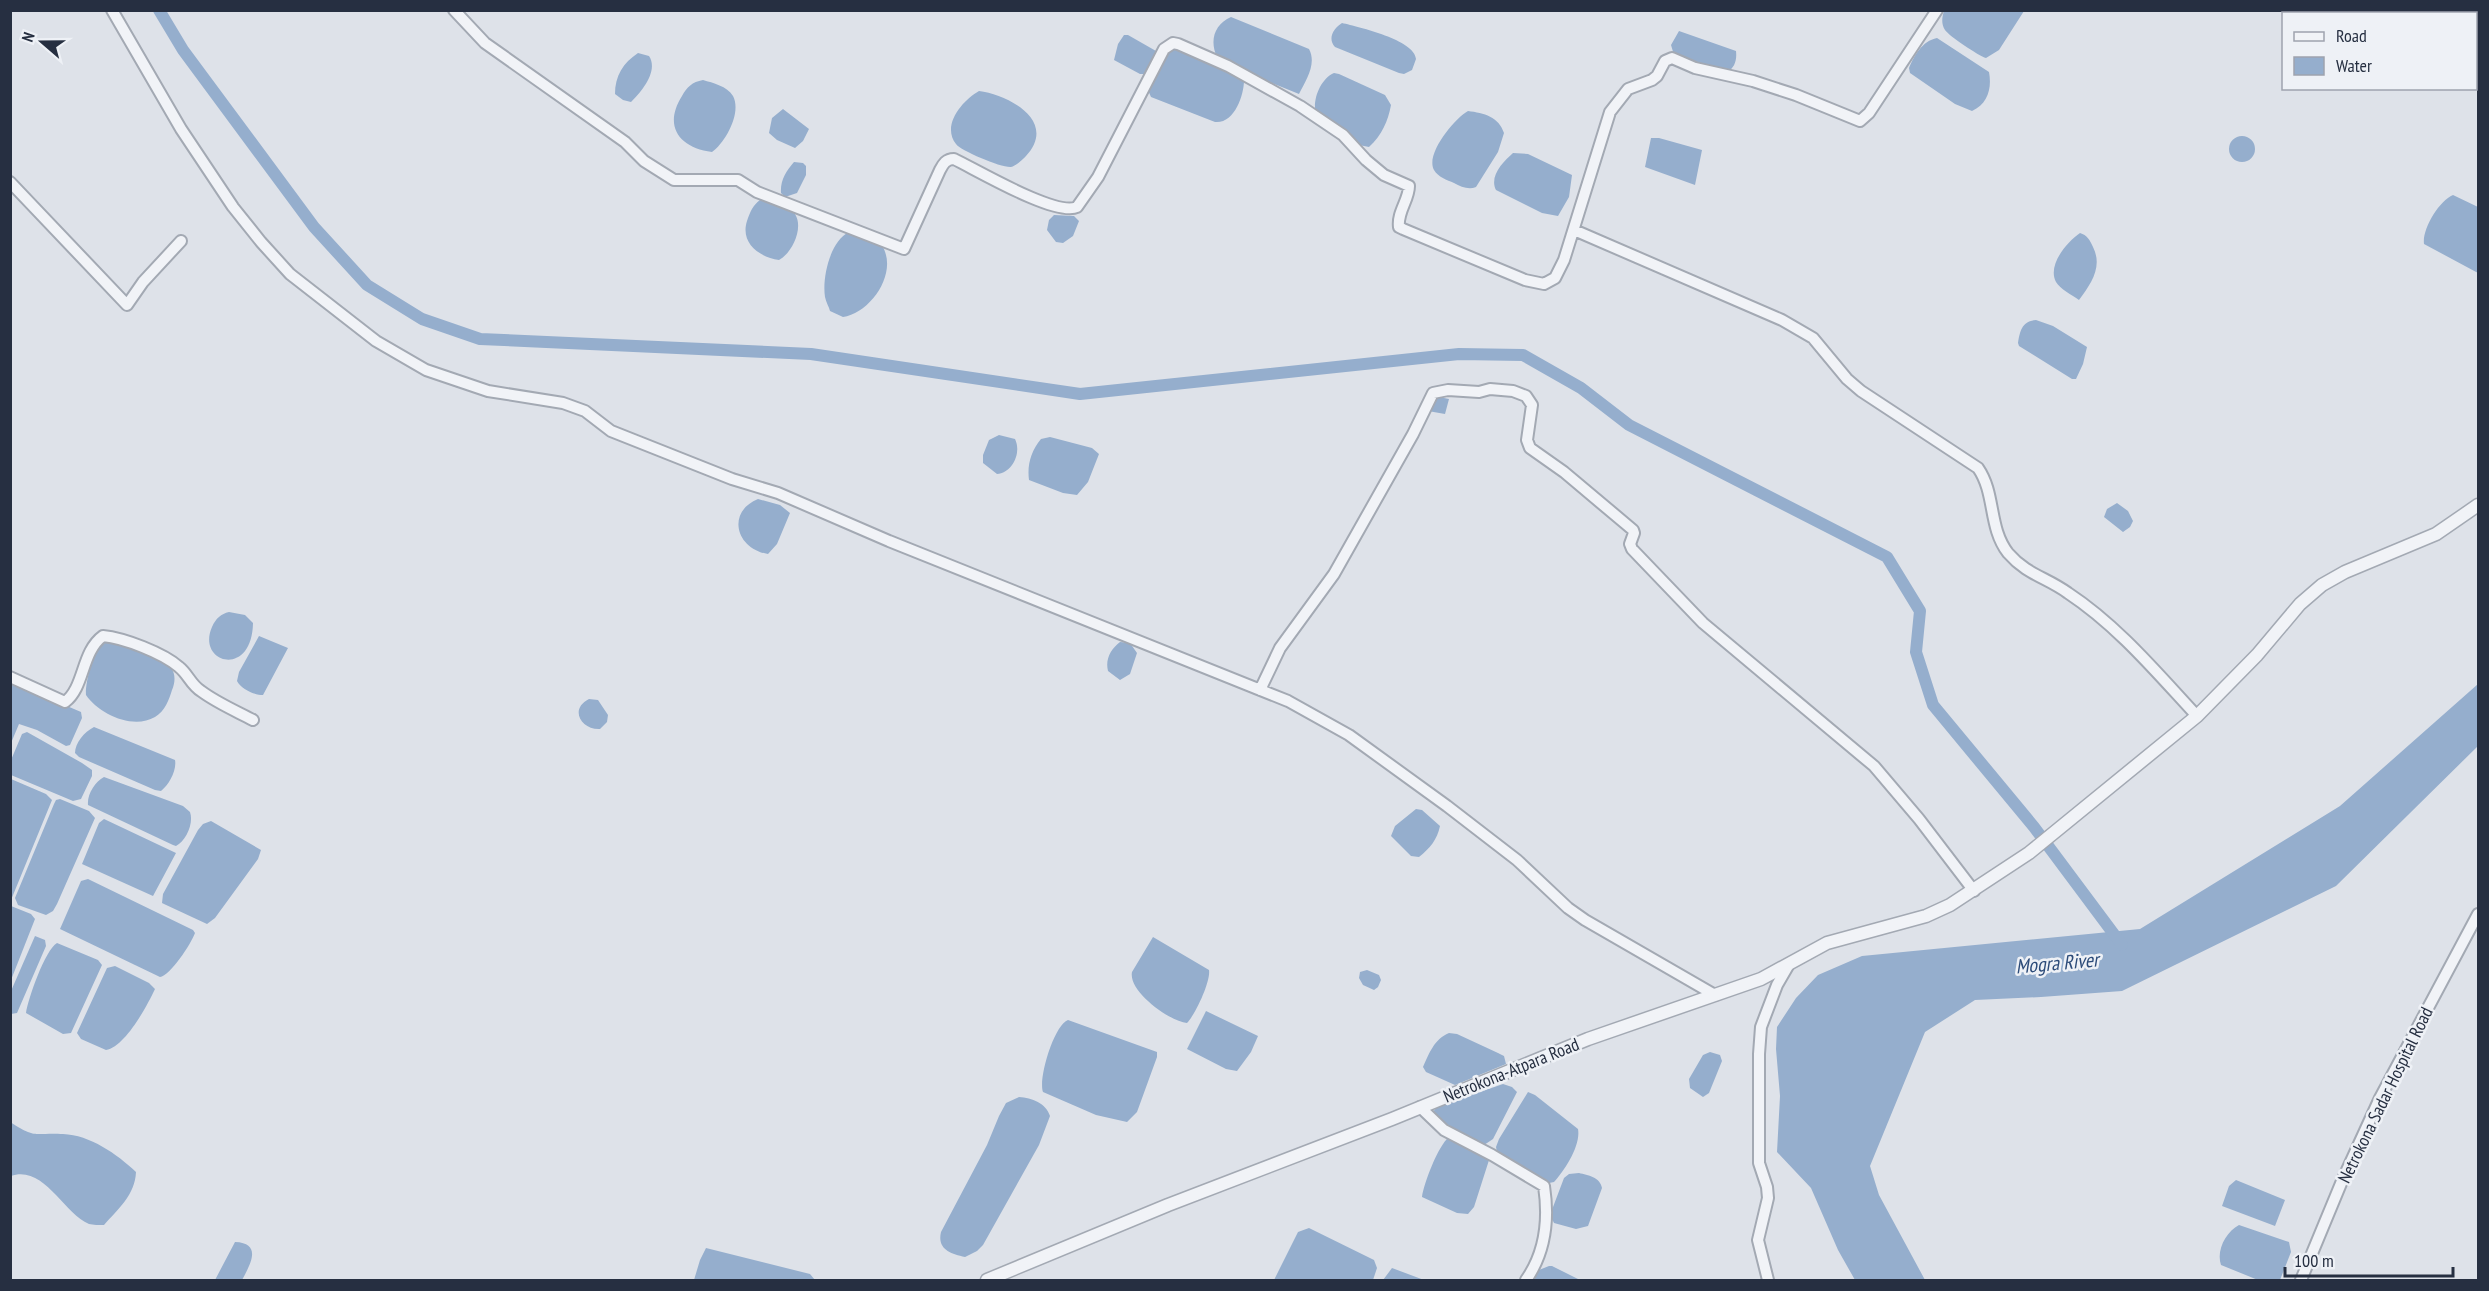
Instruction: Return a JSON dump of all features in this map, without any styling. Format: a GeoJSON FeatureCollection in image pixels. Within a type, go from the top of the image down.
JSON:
{"type":"FeatureCollection","features":[{"type":"Feature","properties":{"kind":"street"},"geometry":{"type":"LineString","coordinates":[[112,10],[181,129],[247,225],[290,274],[376,341],[426,370],[488,390],[563,403],[585,411],[611,431],[732,479],[778,493],[889,541],[1288,701],[1349,735],[1517,860],[1568,908],[1585,920],[1715,995]]}},
{"type":"Feature","properties":{"kind":"street"},"geometry":{"type":"LineString","coordinates":[[453,10],[484,42],[625,142],[644,161],[674,180],[738,180],[758,192],[904,249],[943,163],[949,159],[954,159],[1035,199],[1061,209],[1077,207],[1098,177],[1159,57],[1164,49],[1173,43],[1228,66],[1300,106],[1342,135],[1384,175],[1409,186],[1398,219],[1402,229],[1525,280],[1544,284],[1555,278],[1564,260],[1610,112],[1628,89],[1647,83],[1657,76],[1668,59],[1672,58],[1695,68],[1760,83],[1860,122],[1869,113],[1937,10]]}},
{"type":"Feature","properties":{"kind":"street"},"geometry":{"type":"LineString","coordinates":[[10,182],[127,305],[143,282],[181,241]]}},
{"type":"Feature","properties":{"kind":"street"},"geometry":{"type":"LineString","coordinates":[[1574,230],[1782,320],[1813,338],[1861,391],[1978,468],[1991,496],[1993,521],[2007,551],[2022,568],[2068,592],[2123,637],[2197,716]]}},
{"type":"Feature","properties":{"kind":"street"},"geometry":{"type":"LineString","coordinates":[[1260,690],[1280,648],[1334,574],[1413,434],[1430,396],[1438,391],[1448,390],[1513,391],[1526,396],[1532,405],[1527,440],[1530,448],[1564,472],[1633,530],[1630,544],[1632,549],[1703,623],[1874,766],[1919,819],[1974,891]]}},
{"type":"Feature","properties":{"kind":"street","name":"Netrokona-Atpara Road"},"geometry":{"type":"LineString","coordinates":[[987,1281],[1179,1200],[1588,1039],[1761,979],[1827,943],[1926,916],[1950,905],[2029,853],[2197,716],[2220,696],[2300,604],[2322,585],[2345,572],[2436,534],[2478,505]]}},
{"type":"Feature","properties":{"kind":"street"},"geometry":{"type":"LineString","coordinates":[[10,676],[64,702],[72,696],[92,648],[99,639],[103,636],[117,638],[166,658],[180,668],[196,688],[207,696],[253,720]]}},
{"type":"Feature","properties":{"kind":"street","name":"Netrokona Sadar Hospital Road"},"geometry":{"type":"LineString","coordinates":[[2301,1281],[2342,1181],[2380,1098],[2477,919]]}},
{"type":"Feature","properties":{"kind":"street"},"geometry":{"type":"LineString","coordinates":[[1768,1281],[1758,1240],[1768,1198],[1759,1163],[1759,1054],[1761,1027],[1777,985],[1788,966]]}},
{"type":"Feature","properties":{"kind":"street"},"geometry":{"type":"LineString","coordinates":[[1420,1107],[1444,1130],[1544,1186],[1545,1233],[1538,1263],[1526,1281]]}},
{"type":"Feature","properties":{"kind":"water"},"geometry":{"type":"Polygon","coordinates":[[[1944,10],[2024,11],[1999,50],[1986,58],[1964,46],[1945,30],[1942,20],[1944,10]]]}},
{"type":"Feature","properties":{"kind":"water"},"geometry":{"type":"Polygon","coordinates":[[[1231,17],[1309,49],[1311,66],[1299,94],[1217,57],[1214,45],[1215,33],[1225,20],[1231,17]]]}},
{"type":"Feature","properties":{"kind":"water"},"geometry":{"type":"Polygon","coordinates":[[[1342,23],[1385,35],[1406,46],[1413,52],[1416,59],[1412,70],[1404,74],[1399,73],[1335,47],[1332,34],[1342,23]]]}},
{"type":"Feature","properties":{"kind":"water"},"geometry":{"type":"Polygon","coordinates":[[[1679,31],[1736,51],[1736,61],[1726,73],[1674,55],[1671,45],[1679,31]]]}},
{"type":"Feature","properties":{"kind":"water"},"geometry":{"type":"Polygon","coordinates":[[[1124,35],[1156,51],[1145,74],[1140,74],[1114,60],[1118,44],[1124,35]]]}},
{"type":"Feature","properties":{"kind":"water"},"geometry":{"type":"Polygon","coordinates":[[[1937,38],[1989,72],[1988,95],[1982,104],[1972,111],[1955,104],[1910,73],[1909,68],[1919,50],[1927,42],[1937,38]]]}},
{"type":"Feature","properties":{"kind":"water"},"geometry":{"type":"Polygon","coordinates":[[[1174,45],[1244,80],[1240,101],[1228,119],[1215,122],[1151,97],[1147,88],[1164,52],[1174,45]]]}},
{"type":"Feature","properties":{"kind":"water"},"geometry":{"type":"Polygon","coordinates":[[[638,53],[649,56],[652,68],[648,81],[631,102],[615,94],[615,87],[621,70],[638,53]]]}},
{"type":"Feature","properties":{"kind":"water"},"geometry":{"type":"Polygon","coordinates":[[[1334,73],[1385,95],[1391,105],[1384,128],[1369,147],[1359,145],[1316,114],[1315,103],[1318,91],[1325,80],[1334,73]]]}},
{"type":"Feature","properties":{"kind":"water"},"geometry":{"type":"Polygon","coordinates":[[[703,80],[720,85],[727,90],[733,96],[735,103],[731,127],[722,142],[712,152],[691,146],[683,140],[674,126],[676,107],[684,93],[693,84],[703,80]]]}},
{"type":"Feature","properties":{"kind":"water"},"geometry":{"type":"Polygon","coordinates":[[[979,91],[1004,98],[1015,104],[1033,121],[1036,132],[1034,143],[1026,156],[1011,167],[973,155],[959,147],[952,137],[952,121],[956,114],[967,100],[979,91]]]}},
{"type":"Feature","properties":{"kind":"water"},"geometry":{"type":"Polygon","coordinates":[[[783,109],[809,129],[803,141],[795,148],[777,140],[769,133],[772,118],[783,109]]]}},
{"type":"Feature","properties":{"kind":"water"},"geometry":{"type":"Polygon","coordinates":[[[1468,111],[1480,113],[1495,120],[1504,133],[1498,152],[1476,187],[1465,188],[1440,176],[1434,170],[1432,163],[1437,146],[1443,137],[1468,111]]]}},
{"type":"Feature","properties":{"kind":"water"},"geometry":{"type":"Polygon","coordinates":[[[2242,136],[2251,140],[2255,149],[2251,158],[2242,162],[2233,158],[2229,149],[2233,140],[2242,136]]]}},
{"type":"Feature","properties":{"kind":"water"},"geometry":{"type":"Polygon","coordinates":[[[1651,138],[1659,138],[1702,150],[1695,185],[1645,167],[1651,138]]]}},
{"type":"Feature","properties":{"kind":"water"},"geometry":{"type":"Polygon","coordinates":[[[1513,153],[1528,154],[1572,175],[1569,197],[1558,216],[1542,213],[1496,190],[1494,180],[1496,175],[1501,165],[1513,153]]]}},
{"type":"Feature","properties":{"kind":"water"},"geometry":{"type":"Polygon","coordinates":[[[794,162],[803,163],[806,166],[806,175],[797,193],[785,197],[781,193],[781,184],[794,162]]]}},
{"type":"Feature","properties":{"kind":"water"},"geometry":{"type":"Polygon","coordinates":[[[2453,195],[2478,207],[2478,273],[2424,244],[2432,216],[2442,203],[2453,195]]]}},
{"type":"Feature","properties":{"kind":"water"},"geometry":{"type":"Polygon","coordinates":[[[760,200],[789,208],[797,220],[795,240],[784,257],[779,260],[758,252],[746,236],[749,215],[760,200]]]}},
{"type":"Feature","properties":{"kind":"water"},"geometry":{"type":"Polygon","coordinates":[[[1054,215],[1074,216],[1079,221],[1073,236],[1063,243],[1056,242],[1047,230],[1049,220],[1054,215]]]}},
{"type":"Feature","properties":{"kind":"water"},"geometry":{"type":"Polygon","coordinates":[[[849,232],[881,244],[886,255],[887,266],[880,289],[872,299],[863,308],[843,317],[830,311],[824,289],[826,270],[832,252],[842,237],[849,232]]]}},
{"type":"Feature","properties":{"kind":"water"},"geometry":{"type":"Polygon","coordinates":[[[2080,233],[2091,242],[2097,261],[2094,275],[2079,300],[2056,282],[2054,268],[2060,254],[2080,233]]]}},
{"type":"Feature","properties":{"kind":"water"},"geometry":{"type":"Polygon","coordinates":[[[2036,320],[2053,326],[2087,347],[2076,379],[2072,379],[2019,346],[2022,327],[2036,320]]]}},
{"type":"Feature","properties":{"kind":"water"},"geometry":{"type":"Polygon","coordinates":[[[1439,397],[1449,399],[1445,414],[1428,411],[1430,399],[1439,397]]]}},
{"type":"Feature","properties":{"kind":"water"},"geometry":{"type":"Polygon","coordinates":[[[999,435],[1015,439],[1017,450],[1011,466],[997,474],[983,463],[983,455],[989,440],[999,435]]]}},
{"type":"Feature","properties":{"kind":"water"},"geometry":{"type":"Polygon","coordinates":[[[1050,437],[1092,448],[1099,454],[1088,482],[1077,495],[1063,493],[1029,480],[1032,453],[1041,439],[1050,437]]]}},
{"type":"Feature","properties":{"kind":"water"},"geometry":{"type":"Polygon","coordinates":[[[758,499],[780,505],[790,513],[777,544],[768,554],[748,545],[739,529],[742,512],[758,499]]]}},
{"type":"Feature","properties":{"kind":"water"},"geometry":{"type":"Polygon","coordinates":[[[2117,503],[2128,511],[2133,521],[2130,527],[2123,532],[2104,517],[2107,509],[2117,503]]]}},
{"type":"Feature","properties":{"kind":"water"},"geometry":{"type":"Polygon","coordinates":[[[229,612],[245,615],[253,623],[250,641],[244,652],[235,658],[226,660],[212,649],[209,639],[215,621],[221,615],[229,612]]]}},
{"type":"Feature","properties":{"kind":"water"},"geometry":{"type":"Polygon","coordinates":[[[259,636],[288,648],[263,695],[248,691],[237,681],[239,672],[259,636]]]}},
{"type":"Feature","properties":{"kind":"water"},"geometry":{"type":"Polygon","coordinates":[[[106,642],[150,655],[166,663],[173,670],[174,682],[169,698],[158,715],[146,721],[127,721],[108,714],[86,695],[93,657],[98,648],[106,642]]]}},
{"type":"Feature","properties":{"kind":"water"},"geometry":{"type":"Polygon","coordinates":[[[1120,642],[1130,643],[1137,653],[1130,674],[1120,680],[1108,671],[1107,662],[1120,642]]]}},
{"type":"Feature","properties":{"kind":"water"},"geometry":{"type":"Polygon","coordinates":[[[11,682],[81,712],[82,718],[70,745],[66,746],[37,730],[19,724],[11,743],[11,682]]]}},
{"type":"Feature","properties":{"kind":"water","name":"Mogra River"},"geometry":{"type":"Polygon","coordinates":[[[2478,684],[2478,746],[2336,886],[2122,991],[1975,1000],[1925,1032],[1870,1166],[1879,1195],[1925,1280],[1855,1280],[1838,1250],[1811,1188],[1777,1152],[1780,1096],[1776,1049],[1777,1027],[1796,998],[1818,975],[1862,956],[2140,929],[2340,806],[2478,684]]]}},
{"type":"Feature","properties":{"kind":"water"},"geometry":{"type":"Polygon","coordinates":[[[589,699],[598,700],[608,715],[607,722],[600,729],[587,726],[580,718],[580,708],[589,699]]]}},
{"type":"Feature","properties":{"kind":"water"},"geometry":{"type":"Polygon","coordinates":[[[94,727],[175,760],[174,773],[167,785],[161,791],[155,790],[79,757],[75,753],[78,742],[94,727]]]}},
{"type":"Feature","properties":{"kind":"water"},"geometry":{"type":"Polygon","coordinates":[[[27,732],[92,770],[92,776],[81,799],[73,801],[11,775],[11,760],[22,734],[27,732]]]}},
{"type":"Feature","properties":{"kind":"water"},"geometry":{"type":"Polygon","coordinates":[[[104,777],[183,806],[190,812],[190,826],[180,844],[173,845],[88,805],[92,789],[104,777]]]}},
{"type":"Feature","properties":{"kind":"water"},"geometry":{"type":"Polygon","coordinates":[[[11,779],[46,794],[52,800],[11,900],[11,779]]]}},
{"type":"Feature","properties":{"kind":"water"},"geometry":{"type":"Polygon","coordinates":[[[60,799],[89,811],[95,818],[57,904],[53,911],[46,915],[18,905],[15,898],[54,804],[60,799]]]}},
{"type":"Feature","properties":{"kind":"water"},"geometry":{"type":"Polygon","coordinates":[[[1416,809],[1422,810],[1440,826],[1432,843],[1419,857],[1411,856],[1391,836],[1395,826],[1416,809]]]}},
{"type":"Feature","properties":{"kind":"water"},"geometry":{"type":"Polygon","coordinates":[[[104,819],[176,853],[153,896],[82,864],[99,823],[104,819]]]}},
{"type":"Feature","properties":{"kind":"water"},"geometry":{"type":"Polygon","coordinates":[[[211,821],[261,850],[258,859],[215,918],[207,924],[162,903],[163,894],[198,830],[203,824],[211,821]]]}},
{"type":"Feature","properties":{"kind":"water"},"geometry":{"type":"Polygon","coordinates":[[[88,879],[193,930],[195,933],[189,944],[169,971],[160,977],[60,929],[81,881],[88,879]]]}},
{"type":"Feature","properties":{"kind":"water"},"geometry":{"type":"Polygon","coordinates":[[[11,906],[31,914],[35,919],[11,980],[11,906]]]}},
{"type":"Feature","properties":{"kind":"water"},"geometry":{"type":"Polygon","coordinates":[[[35,936],[45,940],[46,946],[17,1013],[11,1014],[11,991],[35,936]]]}},
{"type":"Feature","properties":{"kind":"water"},"geometry":{"type":"Polygon","coordinates":[[[1153,937],[1209,970],[1208,982],[1202,998],[1187,1023],[1170,1017],[1151,1004],[1136,988],[1132,980],[1132,972],[1153,937]]]}},
{"type":"Feature","properties":{"kind":"water"},"geometry":{"type":"Polygon","coordinates":[[[57,943],[98,960],[102,965],[71,1033],[63,1034],[26,1013],[42,965],[52,947],[57,943]]]}},
{"type":"Feature","properties":{"kind":"water"},"geometry":{"type":"Polygon","coordinates":[[[115,966],[149,983],[155,989],[128,1034],[121,1042],[106,1050],[81,1039],[77,1033],[107,968],[115,966]]]}},
{"type":"Feature","properties":{"kind":"water"},"geometry":{"type":"Polygon","coordinates":[[[1367,970],[1379,975],[1381,980],[1374,990],[1363,985],[1359,978],[1360,972],[1367,970]]]}},
{"type":"Feature","properties":{"kind":"water"},"geometry":{"type":"Polygon","coordinates":[[[1206,1011],[1258,1036],[1251,1052],[1237,1071],[1226,1069],[1187,1049],[1206,1011]]]}},
{"type":"Feature","properties":{"kind":"water"},"geometry":{"type":"Polygon","coordinates":[[[1068,1020],[1157,1052],[1137,1112],[1127,1122],[1096,1115],[1043,1092],[1043,1076],[1048,1053],[1057,1032],[1068,1020]]]}},
{"type":"Feature","properties":{"kind":"water"},"geometry":{"type":"Polygon","coordinates":[[[1449,1033],[1457,1034],[1504,1056],[1506,1064],[1455,1085],[1426,1072],[1423,1067],[1433,1047],[1439,1039],[1449,1033]]]}},
{"type":"Feature","properties":{"kind":"water"},"geometry":{"type":"Polygon","coordinates":[[[1710,1052],[1720,1055],[1722,1061],[1709,1093],[1703,1097],[1690,1088],[1689,1079],[1703,1055],[1710,1052]]]}},
{"type":"Feature","properties":{"kind":"water"},"geometry":{"type":"Polygon","coordinates":[[[1503,1084],[1512,1087],[1517,1092],[1493,1139],[1484,1145],[1454,1132],[1432,1113],[1437,1107],[1503,1084]]]}},
{"type":"Feature","properties":{"kind":"water"},"geometry":{"type":"Polygon","coordinates":[[[1528,1092],[1578,1129],[1575,1150],[1554,1182],[1549,1183],[1497,1152],[1499,1139],[1528,1092]]]}},
{"type":"Feature","properties":{"kind":"water"},"geometry":{"type":"Polygon","coordinates":[[[1019,1097],[1038,1102],[1048,1111],[1050,1116],[1039,1145],[983,1245],[965,1257],[954,1254],[943,1247],[941,1232],[987,1145],[1006,1103],[1019,1097]]]}},
{"type":"Feature","properties":{"kind":"water"},"geometry":{"type":"Polygon","coordinates":[[[10,1122],[32,1133],[73,1135],[102,1147],[136,1172],[129,1195],[104,1225],[89,1224],[70,1210],[43,1183],[23,1174],[11,1176],[10,1122]]]}},
{"type":"Feature","properties":{"kind":"water"},"geometry":{"type":"Polygon","coordinates":[[[1449,1137],[1490,1157],[1474,1207],[1468,1214],[1457,1213],[1422,1197],[1432,1165],[1440,1148],[1449,1137]]]}},
{"type":"Feature","properties":{"kind":"water"},"geometry":{"type":"Polygon","coordinates":[[[1579,1173],[1596,1179],[1602,1188],[1588,1226],[1576,1229],[1554,1223],[1550,1215],[1564,1178],[1569,1174],[1579,1173]]]}},
{"type":"Feature","properties":{"kind":"water"},"geometry":{"type":"Polygon","coordinates":[[[2236,1180],[2285,1200],[2275,1226],[2222,1206],[2229,1186],[2236,1180]]]}},
{"type":"Feature","properties":{"kind":"water"},"geometry":{"type":"Polygon","coordinates":[[[2239,1225],[2289,1242],[2291,1252],[2280,1280],[2258,1280],[2221,1265],[2220,1253],[2223,1242],[2239,1225]]]}},
{"type":"Feature","properties":{"kind":"water"},"geometry":{"type":"Polygon","coordinates":[[[1309,1228],[1374,1260],[1377,1268],[1373,1280],[1274,1280],[1298,1232],[1309,1228]]]}},
{"type":"Feature","properties":{"kind":"water"},"geometry":{"type":"Polygon","coordinates":[[[235,1242],[244,1243],[252,1251],[251,1262],[242,1280],[215,1280],[235,1242]]]}},
{"type":"Feature","properties":{"kind":"water"},"geometry":{"type":"Polygon","coordinates":[[[706,1248],[810,1274],[815,1280],[694,1280],[706,1248]]]}},
{"type":"Feature","properties":{"kind":"water"},"geometry":{"type":"Polygon","coordinates":[[[1549,1266],[1580,1280],[1532,1280],[1539,1270],[1549,1266]]]}},
{"type":"Feature","properties":{"kind":"water"},"geometry":{"type":"Polygon","coordinates":[[[1392,1268],[1424,1280],[1383,1280],[1392,1268]]]}},
{"type":"Feature","properties":{"kind":"waterway"},"geometry":{"type":"LineString","coordinates":[[159,10],[183,50],[314,227],[367,285],[422,319],[480,339],[811,354],[1080,394],[1459,354],[1523,355],[1581,388],[1629,425],[1887,557],[1920,611],[1916,652],[1933,705],[2034,827],[2122,945]]}}]}
